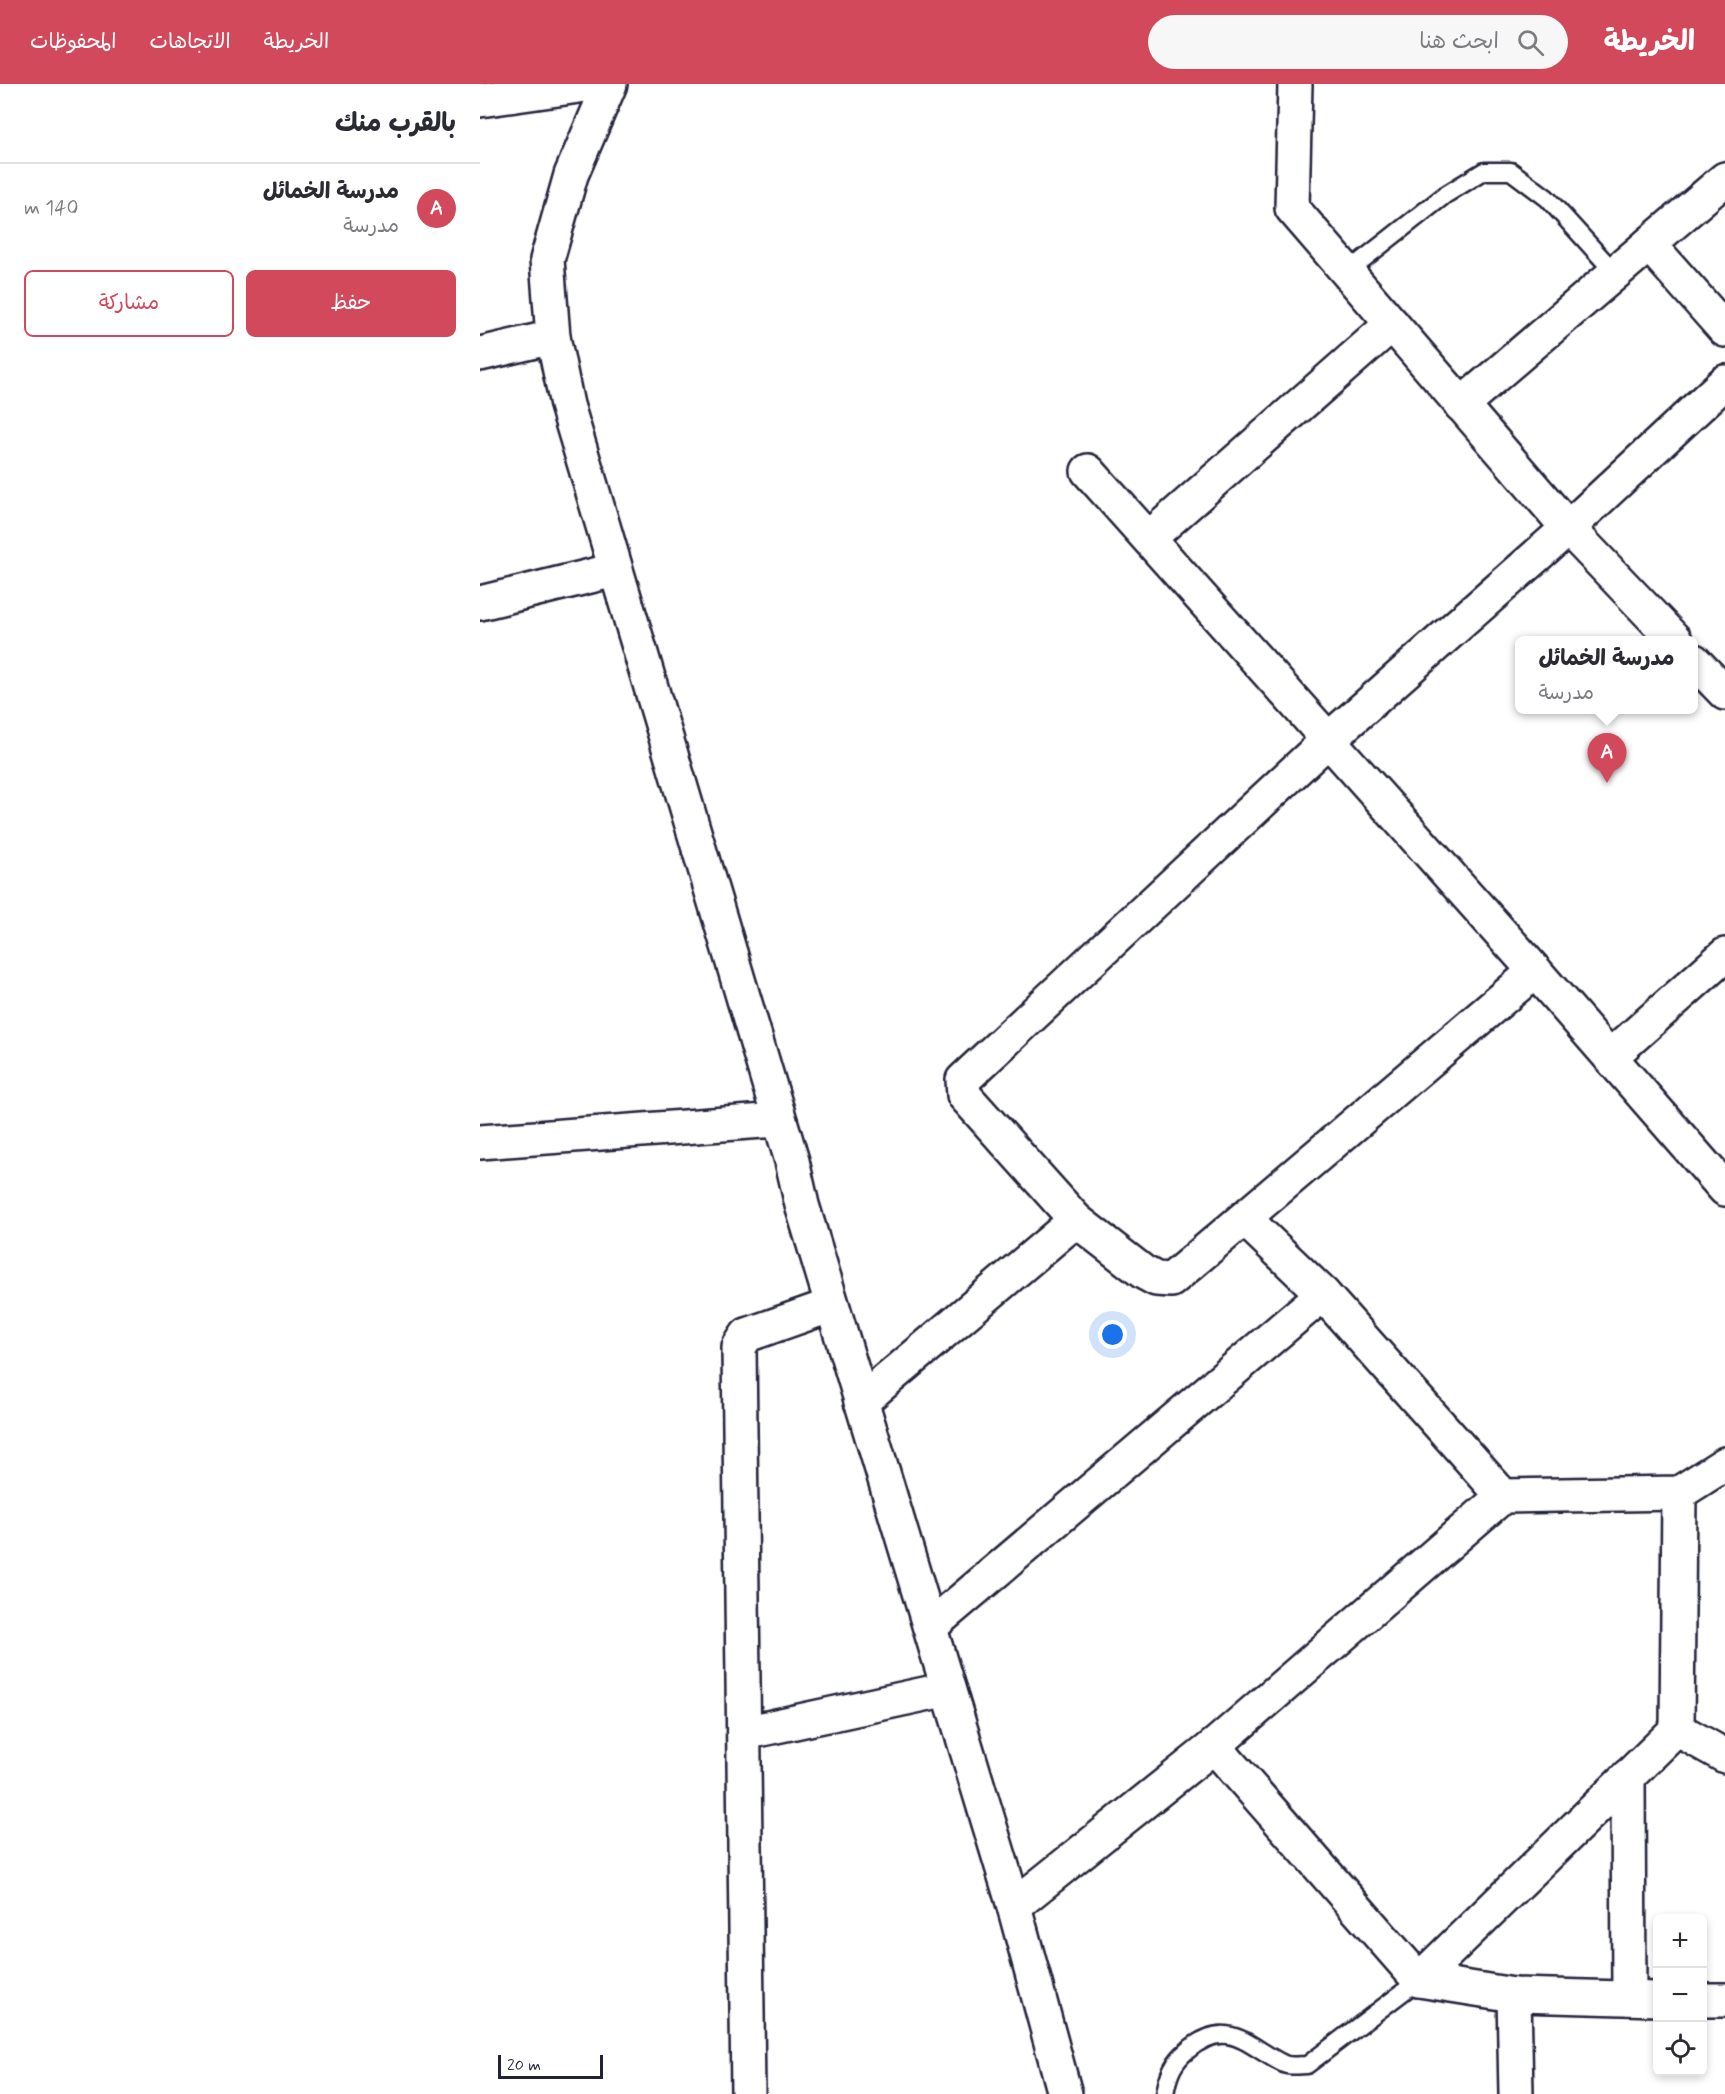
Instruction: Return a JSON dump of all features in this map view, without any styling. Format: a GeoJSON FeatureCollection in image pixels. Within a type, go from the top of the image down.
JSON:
{"type":"FeatureCollection","features":[{"type":"Feature","properties":{"kind":"street"},"geometry":{"type":"LineString","coordinates":[[480,100],[592,84]]}},
{"type":"Feature","properties":{"kind":"street"},"geometry":{"type":"LineString","coordinates":[[610,84],[571,175],[547,260],[553,337],[567,405],[792,1161],[802,1205],[1014,1906],[1065,2094]]}},
{"type":"Feature","properties":{"kind":"street"},"geometry":{"type":"LineString","coordinates":[[1294,84],[1292,208],[1568,528],[1671,636]]}},
{"type":"Feature","properties":{"kind":"street"},"geometry":{"type":"LineString","coordinates":[[1461,405],[1725,179]]}},
{"type":"Feature","properties":{"kind":"street"},"geometry":{"type":"LineString","coordinates":[[1649,244],[1725,330]]}},
{"type":"Feature","properties":{"kind":"street"},"geometry":{"type":"LineString","coordinates":[[1149,538],[1392,324]]}},
{"type":"Feature","properties":{"kind":"street"},"geometry":{"type":"LineString","coordinates":[[480,354],[553,337]]}},
{"type":"Feature","properties":{"kind":"street"},"geometry":{"type":"LineString","coordinates":[[1535,971],[1171,1280],[1156,1279],[1143,1272],[1076,1220],[964,1095],[963,1080],[1329,739],[1568,528],[1725,382]]}},
{"type":"Feature","properties":{"kind":"street"},"geometry":{"type":"LineString","coordinates":[[1088,471],[1535,971],[1725,1189]]}},
{"type":"Feature","properties":{"kind":"street"},"geometry":{"type":"LineString","coordinates":[[480,603],[615,570]]}},
{"type":"Feature","properties":{"kind":"street"},"geometry":{"type":"LineString","coordinates":[[1698,664],[1725,693]]}},
{"type":"Feature","properties":{"kind":"street"},"geometry":{"type":"LineString","coordinates":[[1610,1057],[1725,955]]}},
{"type":"Feature","properties":{"kind":"street"},"geometry":{"type":"LineString","coordinates":[[480,1142],[778,1120]]}},
{"type":"Feature","properties":{"kind":"street"},"geometry":{"type":"LineString","coordinates":[[1245,1219],[1323,1294],[1503,1496]]}},
{"type":"Feature","properties":{"kind":"street"},"geometry":{"type":"LineString","coordinates":[[861,1402],[1076,1220]]}},
{"type":"Feature","properties":{"kind":"street"},"geometry":{"type":"LineString","coordinates":[[930,1627],[1323,1294]]}},
{"type":"Feature","properties":{"kind":"street"},"geometry":{"type":"LineString","coordinates":[[748,2094],[740,1347],[747,1335],[832,1305]]}},
{"type":"Feature","properties":{"kind":"street"},"geometry":{"type":"LineString","coordinates":[[1014,1906],[1214,1746],[1503,1496],[1678,1493],[1725,1464]]}},
{"type":"Feature","properties":{"kind":"street"},"geometry":{"type":"LineString","coordinates":[[1419,1980],[1677,1729],[1678,1493]]}},
{"type":"Feature","properties":{"kind":"street"},"geometry":{"type":"LineString","coordinates":[[744,1733],[948,1689]]}},
{"type":"Feature","properties":{"kind":"street"},"geometry":{"type":"LineString","coordinates":[[1677,1729],[1725,1756]]}},
{"type":"Feature","properties":{"kind":"street"},"geometry":{"type":"LineString","coordinates":[[1214,1746],[1419,1980],[1515,1995],[1643,1998],[1628,1776]]}},
{"type":"Feature","properties":{"kind":"street"},"geometry":{"type":"LineString","coordinates":[[1515,1995],[1516,2094]]}},
{"type":"Feature","properties":{"kind":"street"},"geometry":{"type":"LineString","coordinates":[[1707,2000],[1725,2000]]}},
{"type":"Feature","properties":{"kind":"lane"},"geometry":{"type":"LineString","coordinates":[[1347,272],[1445,195],[1484,171],[1511,171],[1547,198],[1615,273]]}},
{"type":"Feature","properties":{"kind":"lane"},"geometry":{"type":"LineString","coordinates":[[1165,2094],[1168,2077],[1178,2058],[1197,2043],[1217,2034],[1241,2038],[1286,2065],[1307,2065],[1419,1980]]}},
{"type":"Feature","properties":{"kind":"place","name":"مدرسة الخمائل"},"geometry":{"type":"Point","coordinates":[1607,783]}}]}
